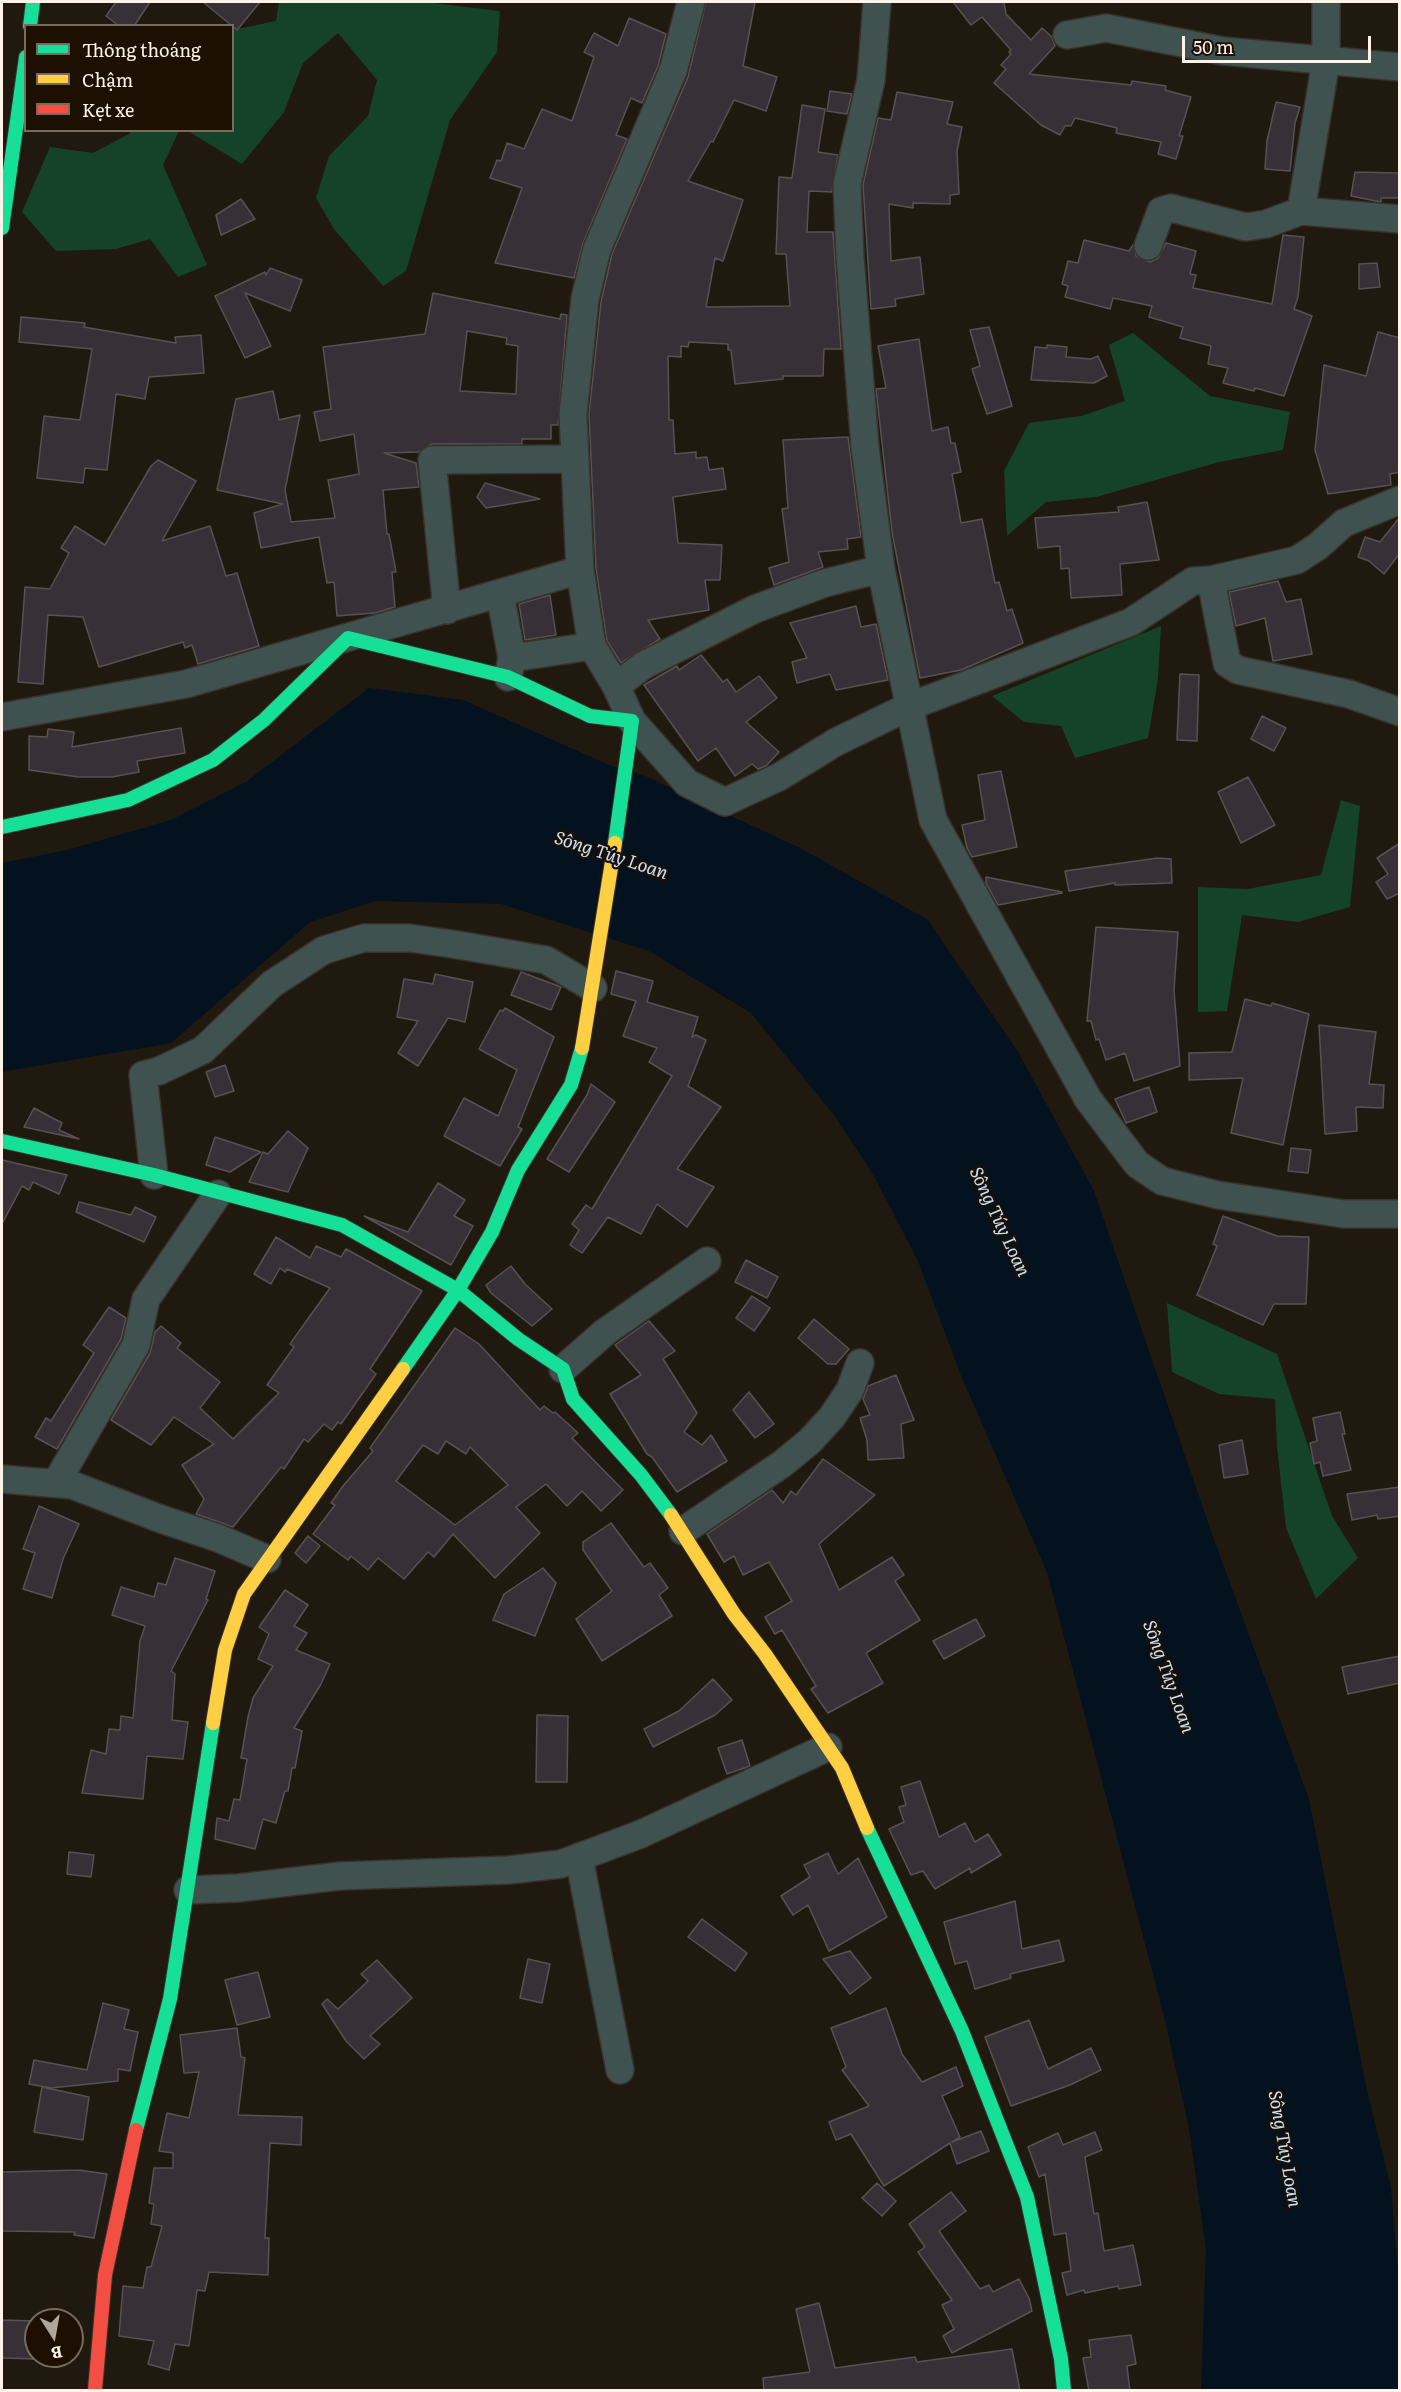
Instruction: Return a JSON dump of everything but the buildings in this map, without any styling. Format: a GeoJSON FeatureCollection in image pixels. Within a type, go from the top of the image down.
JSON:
{"type":"FeatureCollection","features":[{"type":"Feature","properties":{"kind":"main road"},"geometry":{"type":"LineString","coordinates":[[30,24],[33,2]]}},
{"type":"Feature","properties":{"kind":"main road"},"geometry":{"type":"LineString","coordinates":[[2,228],[24,71]]}},
{"type":"Feature","properties":{"kind":"main road"},"geometry":{"type":"LineString","coordinates":[[2,827],[128,800],[213,760],[264,720],[348,638],[510,668],[591,716],[632,720],[598,960],[585,1037],[571,1084],[518,1170],[492,1232],[458,1290],[244,1594],[225,1650],[170,1999],[147,2081],[105,2275],[95,2391]]}},
{"type":"Feature","properties":{"kind":"main road"},"geometry":{"type":"LineString","coordinates":[[2,1141],[154,1174],[218,1194],[342,1225],[458,1290],[518,1339],[562,1369],[573,1400],[641,1475],[683,1531],[735,1614],[765,1654],[842,1768],[870,1836],[962,2031],[1026,2197],[1061,2359],[1064,2391]]}},
{"type":"Feature","properties":{"kind":"street"},"geometry":{"type":"LineString","coordinates":[[691,2],[673,71],[616,200],[592,269],[585,299],[574,403],[580,570],[592,646],[616,686],[632,720],[687,783],[724,802],[779,777],[836,742],[908,707],[1131,622],[1193,581],[1211,580],[1297,560],[1317,547],[1344,523],[1400,500]]}},
{"type":"Feature","properties":{"kind":"street"},"geometry":{"type":"LineString","coordinates":[[877,2],[871,80],[847,183],[865,447],[881,570],[933,820],[1088,1098],[1137,1164],[1162,1181],[1218,1195],[1344,1214],[1400,1214]]}},
{"type":"Feature","properties":{"kind":"street"},"geometry":{"type":"LineString","coordinates":[[1301,211],[1326,61],[1326,2]]}},
{"type":"Feature","properties":{"kind":"street"},"geometry":{"type":"LineString","coordinates":[[1067,35],[1106,28],[1223,51],[1400,67]]}},
{"type":"Feature","properties":{"kind":"street"},"geometry":{"type":"LineString","coordinates":[[1148,246],[1161,211],[1171,208],[1246,227],[1266,224],[1301,211],[1400,219]]}},
{"type":"Feature","properties":{"kind":"street"},"geometry":{"type":"LineString","coordinates":[[447,610],[432,460],[575,459]]}},
{"type":"Feature","properties":{"kind":"street"},"geometry":{"type":"LineString","coordinates":[[2,717],[186,684],[580,570]]}},
{"type":"Feature","properties":{"kind":"street"},"geometry":{"type":"LineString","coordinates":[[616,686],[644,665],[754,609],[825,582],[881,570]]}},
{"type":"Feature","properties":{"kind":"street"},"geometry":{"type":"LineString","coordinates":[[1211,580],[1217,600],[1227,663],[1238,670],[1348,694],[1400,712]]}},
{"type":"Feature","properties":{"kind":"street"},"geometry":{"type":"LineString","coordinates":[[500,594],[510,668],[592,646]]}},
{"type":"Feature","properties":{"kind":"street"},"geometry":{"type":"LineString","coordinates":[[154,1174],[143,1075],[159,1071],[203,1050],[272,984],[324,950],[364,938],[409,938],[452,944],[546,960],[593,988]]}},
{"type":"Feature","properties":{"kind":"street"},"geometry":{"type":"LineString","coordinates":[[56,1483],[136,1345],[146,1299],[218,1194]]}},
{"type":"Feature","properties":{"kind":"street"},"geometry":{"type":"LineString","coordinates":[[562,1369],[605,1332],[707,1262]]}},
{"type":"Feature","properties":{"kind":"street"},"geometry":{"type":"LineString","coordinates":[[683,1531],[782,1464],[810,1441],[832,1417],[850,1390],[860,1363]]}},
{"type":"Feature","properties":{"kind":"street"},"geometry":{"type":"LineString","coordinates":[[2,1479],[72,1485],[160,1519],[218,1538],[267,1559]]}},
{"type":"Feature","properties":{"kind":"street"},"geometry":{"type":"LineString","coordinates":[[188,1890],[238,1888],[340,1876],[509,1870],[561,1864],[641,1834],[828,1747]]}},
{"type":"Feature","properties":{"kind":"street"},"geometry":{"type":"LineString","coordinates":[[579,1857],[620,2070]]}},
{"type":"Feature","properties":{"kind":"green space"},"geometry":{"type":"Polygon","coordinates":[[[279,2],[424,2],[500,11],[497,52],[450,120],[406,271],[383,286],[334,229],[316,198],[329,156],[368,116],[377,80],[338,33],[303,63],[284,112],[242,164],[190,132],[234,132],[234,30],[276,21],[279,2]]]}},
{"type":"Feature","properties":{"kind":"green space"},"geometry":{"type":"Polygon","coordinates":[[[130,132],[179,132],[163,165],[207,265],[178,277],[150,239],[116,249],[56,251],[22,212],[50,147],[93,153],[130,132]]]}},
{"type":"Feature","properties":{"kind":"green space"},"geometry":{"type":"Polygon","coordinates":[[[1133,333],[1210,396],[1290,412],[1283,450],[1219,462],[1096,497],[1046,502],[1007,536],[1004,471],[1029,423],[1081,416],[1125,401],[1109,345],[1133,333]]]}},
{"type":"Feature","properties":{"kind":"green space"},"geometry":{"type":"Polygon","coordinates":[[[1161,626],[1158,679],[1148,738],[1075,758],[1061,726],[1024,722],[992,696],[1161,626]]]}},
{"type":"Feature","properties":{"kind":"green space"},"geometry":{"type":"Polygon","coordinates":[[[1341,800],[1360,806],[1350,907],[1298,922],[1242,915],[1227,1011],[1198,1012],[1198,887],[1248,889],[1321,875],[1341,800]]]}},
{"type":"Feature","properties":{"kind":"green space"},"geometry":{"type":"Polygon","coordinates":[[[1167,1303],[1277,1354],[1332,1516],[1358,1558],[1316,1599],[1286,1528],[1277,1447],[1275,1399],[1219,1394],[1172,1372],[1167,1303]]]}},
{"type":"Feature","properties":{"kind":"water","name":"Sông Túy Loan"},"geometry":{"type":"Polygon","coordinates":[[[369,688],[463,700],[609,765],[645,776],[802,849],[928,920],[1018,1052],[1094,1191],[1212,1534],[1309,1799],[1366,2086],[1391,2188],[1400,2299],[1399,2390],[1201,2390],[1206,2249],[1189,2128],[1164,2016],[1047,1572],[962,1378],[918,1261],[874,1176],[834,1115],[751,1013],[649,951],[501,904],[376,901],[310,922],[171,1043],[2,1072],[2,863],[67,850],[171,820],[246,782],[369,688]]]}},
{"type":"Feature","properties":{"kind":"traffic: fast"},"geometry":{"type":"LineString","coordinates":[[30,24],[33,2]]}},
{"type":"Feature","properties":{"kind":"traffic: fast"},"geometry":{"type":"LineString","coordinates":[[2,228],[24,71]]}},
{"type":"Feature","properties":{"kind":"traffic: fast"},"geometry":{"type":"LineString","coordinates":[[2,827],[128,800],[213,760],[264,720],[348,638],[508,677],[590,716],[632,721],[615,843]]}},
{"type":"Feature","properties":{"kind":"traffic: fast"},"geometry":{"type":"LineString","coordinates":[[403,1369],[458,1290],[492,1232],[518,1170],[571,1085],[582,1048]]}},
{"type":"Feature","properties":{"kind":"traffic: fast"},"geometry":{"type":"LineString","coordinates":[[2,1141],[154,1175],[342,1225],[458,1290],[518,1339],[563,1369],[573,1399],[641,1475],[671,1515]]}},
{"type":"Feature","properties":{"kind":"traffic: fast"},"geometry":{"type":"LineString","coordinates":[[136,2130],[170,1999],[213,1723]]}},
{"type":"Feature","properties":{"kind":"traffic: fast"},"geometry":{"type":"LineString","coordinates":[[867,1828],[962,2031],[1027,2197],[1061,2359],[1064,2390]]}},
{"type":"Feature","properties":{"kind":"traffic: slow"},"geometry":{"type":"LineString","coordinates":[[582,1048],[615,843]]}},
{"type":"Feature","properties":{"kind":"traffic: slow"},"geometry":{"type":"LineString","coordinates":[[213,1723],[225,1650],[244,1594],[403,1369]]}},
{"type":"Feature","properties":{"kind":"traffic: slow"},"geometry":{"type":"LineString","coordinates":[[671,1515],[734,1614],[765,1654],[842,1768],[867,1828]]}},
{"type":"Feature","properties":{"kind":"traffic: jam"},"geometry":{"type":"LineString","coordinates":[[95,2390],[105,2275],[136,2130]]}}]}
